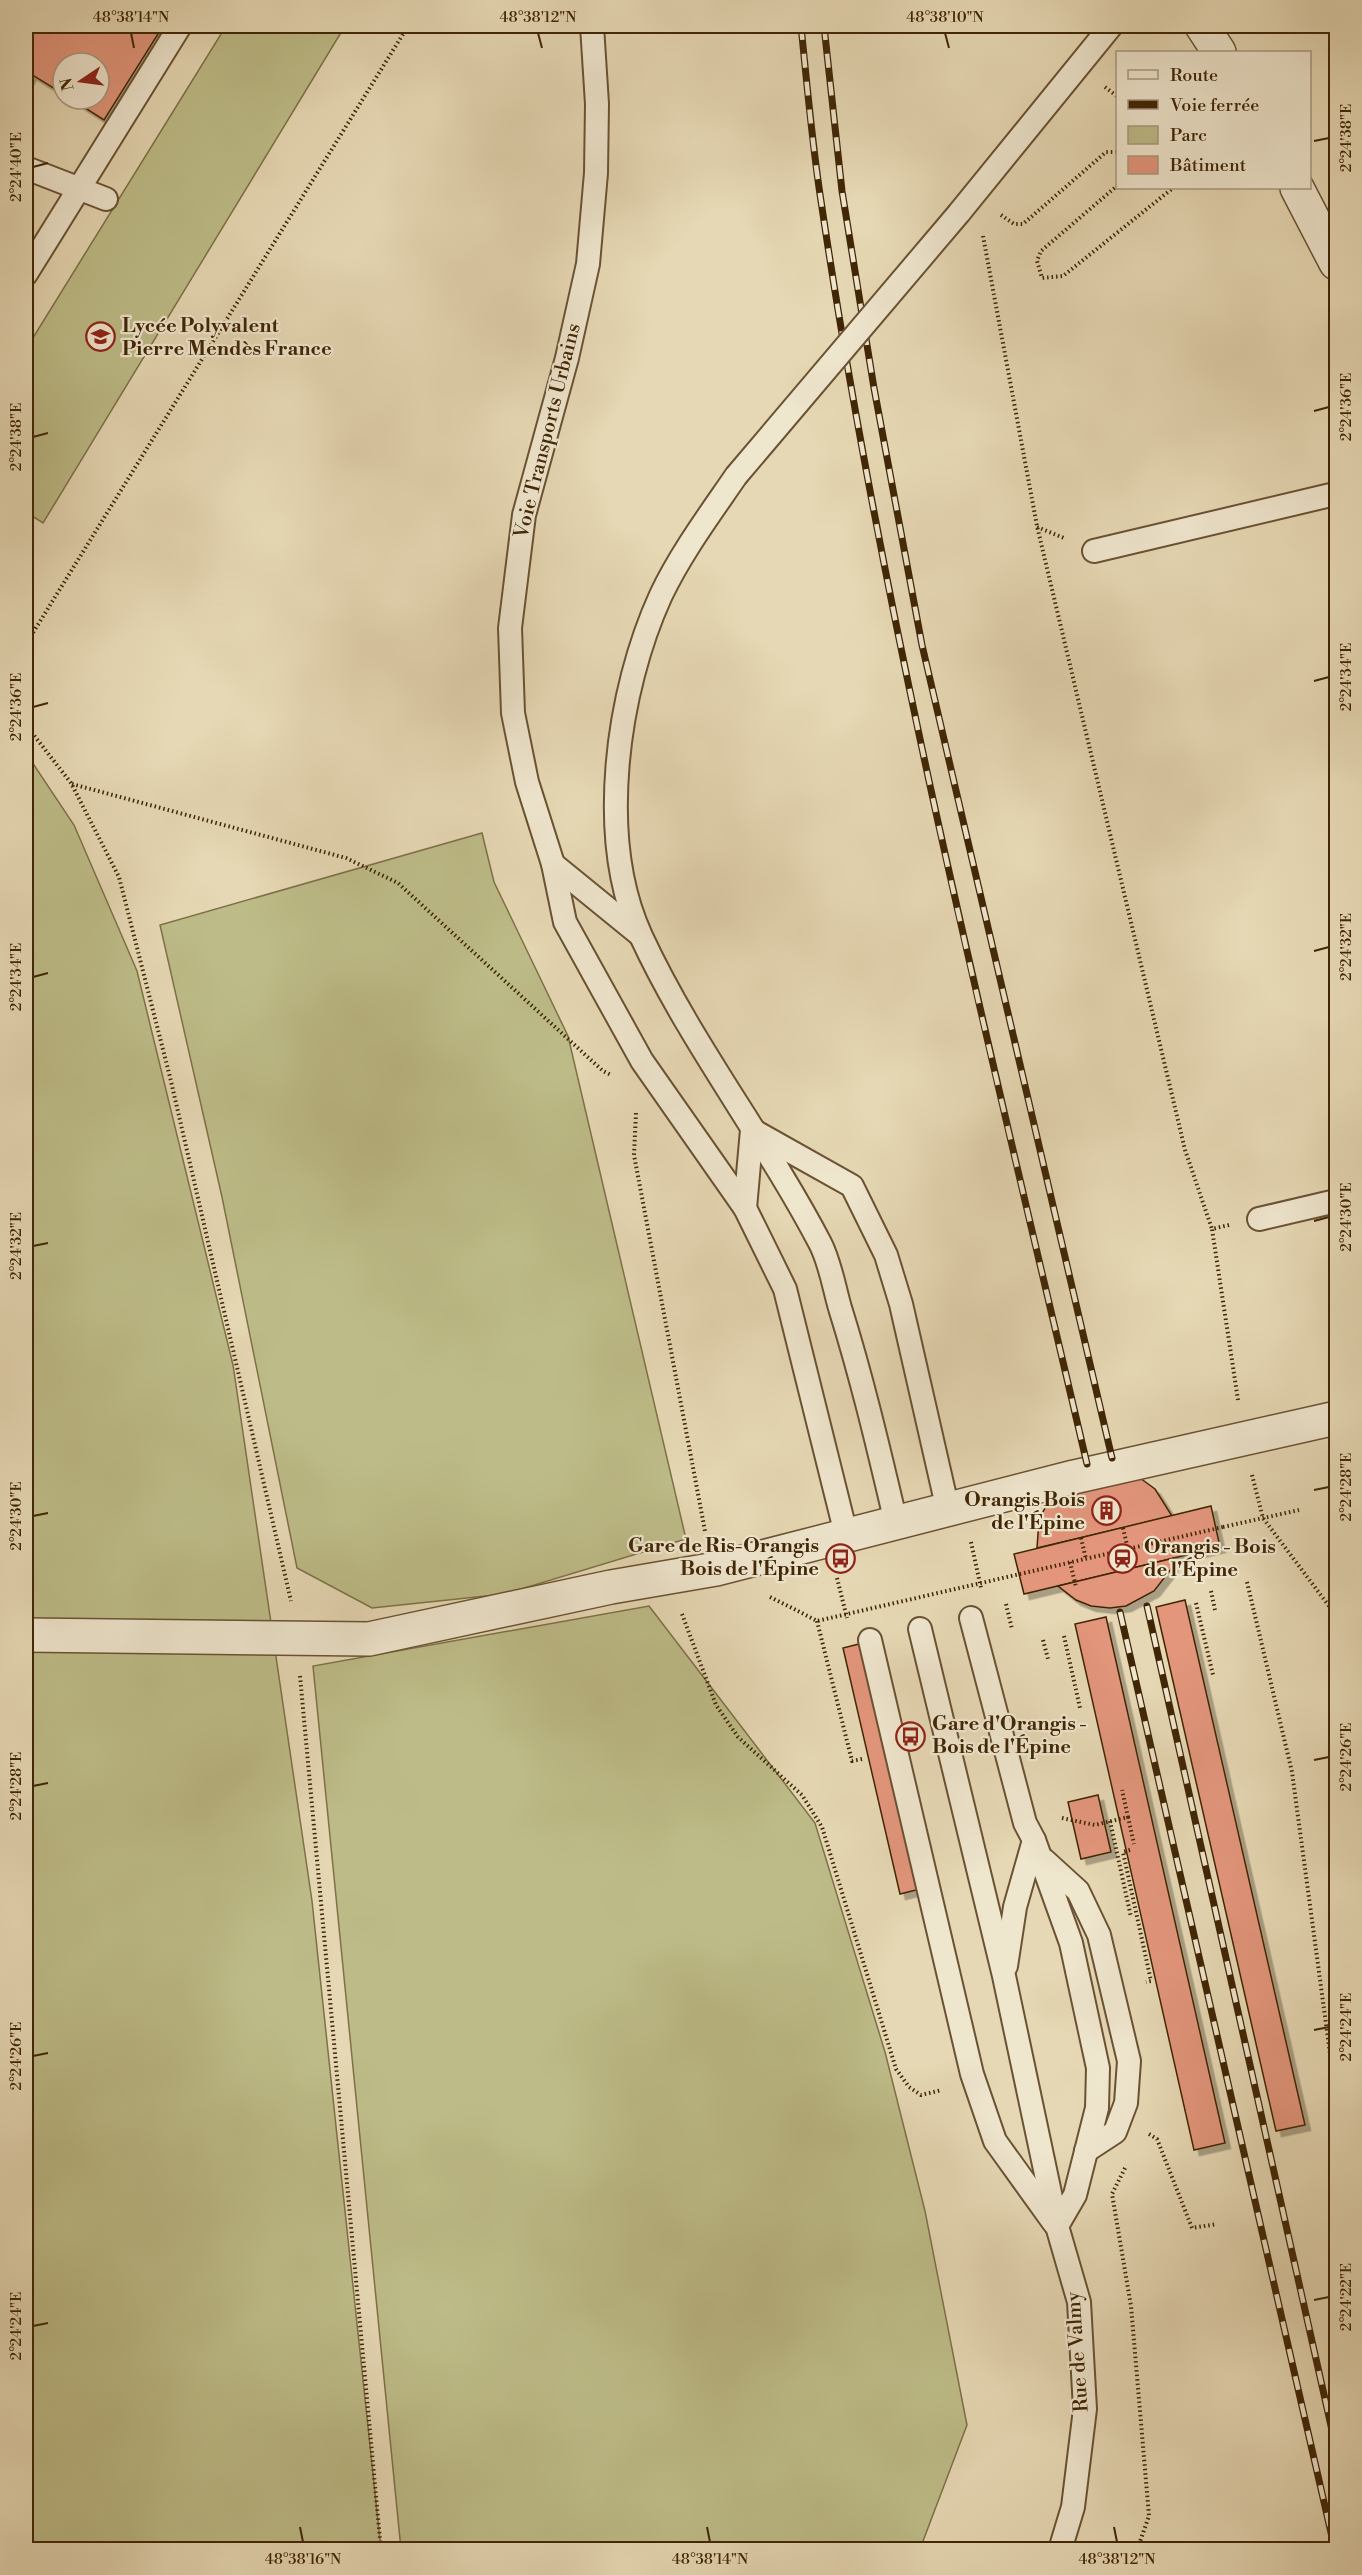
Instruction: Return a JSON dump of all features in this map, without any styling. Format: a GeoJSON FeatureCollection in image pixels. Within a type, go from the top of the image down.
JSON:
{"type":"FeatureCollection","features":[{"type":"Feature","properties":{"kind":"street"},"geometry":{"type":"LineString","coordinates":[[1202,26],[1218,51]]}},
{"type":"Feature","properties":{"kind":"street"},"geometry":{"type":"LineString","coordinates":[[1298,189],[1336,263]]}},
{"type":"Feature","properties":{"kind":"street"},"geometry":{"type":"LineString","coordinates":[[26,1635],[300,1640],[369,1639],[662,1577],[716,1569],[1074,1477],[1336,1418]]}},
{"type":"Feature","properties":{"kind":"lane"},"geometry":{"type":"LineString","coordinates":[[26,274],[180,26]]}},
{"type":"Feature","properties":{"kind":"lane","name":"Voie Transports Urbains"},"geometry":{"type":"LineString","coordinates":[[592,26],[597,104],[596,173],[588,264],[567,358],[524,515],[510,628],[513,713],[527,782],[553,864],[565,922],[642,1061],[745,1208],[785,1289],[843,1521]]}},
{"type":"Feature","properties":{"kind":"lane"},"geometry":{"type":"LineString","coordinates":[[893,1510],[861,1376],[822,1246],[702,1050],[640,935],[620,866],[616,780],[629,688],[662,594],[692,541],[736,476],[959,213],[1111,26]]}},
{"type":"Feature","properties":{"kind":"lane"},"geometry":{"type":"LineString","coordinates":[[26,168],[106,199]]}},
{"type":"Feature","properties":{"kind":"lane"},"geometry":{"type":"LineString","coordinates":[[1094,551],[1335,494]]}},
{"type":"Feature","properties":{"kind":"lane"},"geometry":{"type":"LineString","coordinates":[[553,864],[640,935]]}},
{"type":"Feature","properties":{"kind":"lane"},"geometry":{"type":"LineString","coordinates":[[745,1208],[752,1130]]}},
{"type":"Feature","properties":{"kind":"lane"},"geometry":{"type":"LineString","coordinates":[[752,1130],[852,1186],[886,1255],[901,1304],[945,1497]]}},
{"type":"Feature","properties":{"kind":"lane"},"geometry":{"type":"LineString","coordinates":[[1259,1218],[1336,1201]]}},
{"type":"Feature","properties":{"kind":"lane"},"geometry":{"type":"LineString","coordinates":[[870,1640],[972,2074],[995,2141],[1057,2226],[1075,2195],[1097,2108],[1098,2068],[1071,1943],[1036,1848],[1024,1823],[971,1618]]}},
{"type":"Feature","properties":{"kind":"lane","name":"Rue de Valmy"},"geometry":{"type":"LineString","coordinates":[[920,1629],[1004,1976],[1057,2226],[1079,2302],[1085,2409],[1073,2506],[1060,2550]]}},
{"type":"Feature","properties":{"kind":"lane"},"geometry":{"type":"LineString","coordinates":[[1004,1976],[1015,1907],[1036,1848]]}},
{"type":"Feature","properties":{"kind":"lane"},"geometry":{"type":"LineString","coordinates":[[1036,1848],[1078,1891],[1099,1935],[1129,2061],[1126,2103],[1115,2132],[1086,2151]]}},
{"type":"Feature","properties":{"kind":"path"},"geometry":{"type":"LineString","coordinates":[[26,644],[408,26]]}},
{"type":"Feature","properties":{"kind":"path"},"geometry":{"type":"LineString","coordinates":[[1105,87],[1116,95]]}},
{"type":"Feature","properties":{"kind":"path"},"geometry":{"type":"LineString","coordinates":[[995,222],[1001,215],[1014,224],[1023,224],[1106,152],[1116,152]]}},
{"type":"Feature","properties":{"kind":"path"},"geometry":{"type":"LineString","coordinates":[[1116,187],[1041,251],[1037,261],[1042,278],[1054,279],[1063,276],[1172,189]]}},
{"type":"Feature","properties":{"kind":"path"},"geometry":{"type":"LineString","coordinates":[[989,229],[983,236],[1030,477],[1037,526],[1185,1150],[1212,1229]]}},
{"type":"Feature","properties":{"kind":"path"},"geometry":{"type":"LineString","coordinates":[[26,725],[71,783],[119,877],[170,1077],[300,1640],[300,1698],[381,2550]]}},
{"type":"Feature","properties":{"kind":"path"},"geometry":{"type":"LineString","coordinates":[[71,783],[346,858],[399,883],[603,1071],[620,1079]]}},
{"type":"Feature","properties":{"kind":"path"},"geometry":{"type":"LineString","coordinates":[[637,1110],[634,1155],[702,1522],[716,1569]]}},
{"type":"Feature","properties":{"kind":"path"},"geometry":{"type":"LineString","coordinates":[[798,1611],[817,1621],[1299,1510]]}},
{"type":"Feature","properties":{"kind":"path"},"geometry":{"type":"LineString","coordinates":[[1123,1528],[1128,1549]]}},
{"type":"Feature","properties":{"kind":"path"},"geometry":{"type":"LineString","coordinates":[[1081,1538],[1086,1559]]}},
{"type":"Feature","properties":{"kind":"path"},"geometry":{"type":"LineString","coordinates":[[1070,1562],[1076,1587]]}},
{"type":"Feature","properties":{"kind":"path"},"geometry":{"type":"LineString","coordinates":[[662,1577],[689,1626],[716,1705],[738,1737],[802,1795],[822,1827],[896,2069],[909,2087],[921,2095],[952,2088]]}},
{"type":"Feature","properties":{"kind":"path"},"geometry":{"type":"LineString","coordinates":[[1247,1582],[1292,1772],[1336,2098]]}},
{"type":"Feature","properties":{"kind":"path"},"geometry":{"type":"LineString","coordinates":[[1211,1591],[1215,1610]]}},
{"type":"Feature","properties":{"kind":"path"},"geometry":{"type":"LineString","coordinates":[[1196,1603],[1213,1675]]}},
{"type":"Feature","properties":{"kind":"path"},"geometry":{"type":"LineString","coordinates":[[817,1621],[852,1761],[870,1757]]}},
{"type":"Feature","properties":{"kind":"path"},"geometry":{"type":"LineString","coordinates":[[1064,1636],[1080,1708]]}},
{"type":"Feature","properties":{"kind":"path"},"geometry":{"type":"LineString","coordinates":[[1043,1640],[1048,1659]]}},
{"type":"Feature","properties":{"kind":"path"},"geometry":{"type":"LineString","coordinates":[[1122,1790],[1134,1844]]}},
{"type":"Feature","properties":{"kind":"path"},"geometry":{"type":"LineString","coordinates":[[1095,1825],[1128,1817]]}},
{"type":"Feature","properties":{"kind":"path"},"geometry":{"type":"LineString","coordinates":[[1110,1821],[1145,1982],[1151,1981],[1123,1852],[1130,1850]]}},
{"type":"Feature","properties":{"kind":"path"},"geometry":{"type":"LineString","coordinates":[[1144,2132],[1157,2139],[1192,2228],[1217,2224]]}},
{"type":"Feature","properties":{"kind":"path"},"geometry":{"type":"LineString","coordinates":[[1128,2163],[1112,2194],[1131,2306],[1149,2516],[1137,2550]]}},
{"type":"Feature","properties":{"kind":"green space"},"geometry":{"type":"Polygon","coordinates":[[[226,26],[345,26],[43,523],[26,512],[26,349],[226,26]]]}},
{"type":"Feature","properties":{"kind":"green space"},"geometry":{"type":"Polygon","coordinates":[[[26,753],[74,825],[137,971],[233,1365],[312,1901],[381,2549],[26,2549],[26,753]]]}},
{"type":"Feature","properties":{"kind":"green space"},"geometry":{"type":"Polygon","coordinates":[[[482,833],[494,882],[568,1036],[686,1539],[505,1594],[372,1608],[297,1568],[222,1197],[160,925],[482,833]]]}},
{"type":"Feature","properties":{"kind":"green space"},"geometry":{"type":"Polygon","coordinates":[[[649,1606],[815,1823],[885,2052],[925,2211],[967,2425],[920,2549],[401,2549],[313,1666],[649,1606]]]}},
{"type":"Feature","properties":{"kind":"building"},"geometry":{"type":"Polygon","coordinates":[[[26,26],[163,26],[111,109],[111,51],[51,51],[51,86],[31,74],[26,84],[26,26]]]}},
{"type":"Feature","properties":{"kind":"building"},"geometry":{"type":"Polygon","coordinates":[[[90,111],[110,111],[104,120],[90,111]]]}},
{"type":"Feature","properties":{"kind":"building","name":"Orangis Bois de l'Épine"},"geometry":{"type":"Polygon","coordinates":[[[1140,1478],[1155,1489],[1172,1516],[1037,1548],[1039,1520],[1051,1496],[1140,1478]]]}},
{"type":"Feature","properties":{"kind":"building"},"geometry":{"type":"Polygon","coordinates":[[[1211,1506],[1220,1547],[1024,1594],[1014,1554],[1211,1506]]]}},
{"type":"Feature","properties":{"kind":"building"},"geometry":{"type":"Polygon","coordinates":[[[1174,1558],[1172,1568],[1154,1591],[1126,1606],[1110,1608],[1091,1606],[1076,1600],[1058,1586],[1174,1558]]]}},
{"type":"Feature","properties":{"kind":"building"},"geometry":{"type":"Polygon","coordinates":[[[1185,1600],[1305,2125],[1276,2131],[1156,1607],[1185,1600]]]}},
{"type":"Feature","properties":{"kind":"building"},"geometry":{"type":"Polygon","coordinates":[[[1106,1617],[1225,2143],[1194,2150],[1075,1624],[1106,1617]]]}},
{"type":"Feature","properties":{"kind":"building"},"geometry":{"type":"Polygon","coordinates":[[[863,1643],[920,1889],[900,1894],[843,1648],[863,1643]]]}},
{"type":"Feature","properties":{"kind":"building"},"geometry":{"type":"Polygon","coordinates":[[[1098,1795],[1111,1852],[1081,1859],[1068,1802],[1098,1795]]]}},
{"type":"Feature","properties":{"kind":"railway"},"geometry":{"type":"LineString","coordinates":[[801,26],[821,201],[846,360],[875,519],[976,993],[1087,1464]]}},
{"type":"Feature","properties":{"kind":"railway"},"geometry":{"type":"LineString","coordinates":[[824,26],[842,191],[874,388],[922,645],[1112,1458]]}},
{"type":"Feature","properties":{"kind":"railway"},"geometry":{"type":"LineString","coordinates":[[1147,1606],[1336,2448]]}},
{"type":"Feature","properties":{"kind":"railway"},"geometry":{"type":"LineString","coordinates":[[1120,1612],[1335,2550]]}},
{"type":"Feature","properties":{"kind":"place","name":"Lycée Polyvalent Pierre Mendès France"},"geometry":{"type":"Point","coordinates":[101,337]}},
{"type":"Feature","properties":{"kind":"place","name":"Orangis Bois de l'Épine"},"geometry":{"type":"Point","coordinates":[1106,1511]}},
{"type":"Feature","properties":{"kind":"place","name":"Gare de Ris-Orangis Bois de l'Épine"},"geometry":{"type":"Point","coordinates":[840,1558]}},
{"type":"Feature","properties":{"kind":"place","name":"Orangis - Bois de l'Épine"},"geometry":{"type":"Point","coordinates":[1123,1559]}},
{"type":"Feature","properties":{"kind":"place","name":"Gare d'Orangis - Bois de l'Épine"},"geometry":{"type":"Point","coordinates":[911,1736]}}]}
